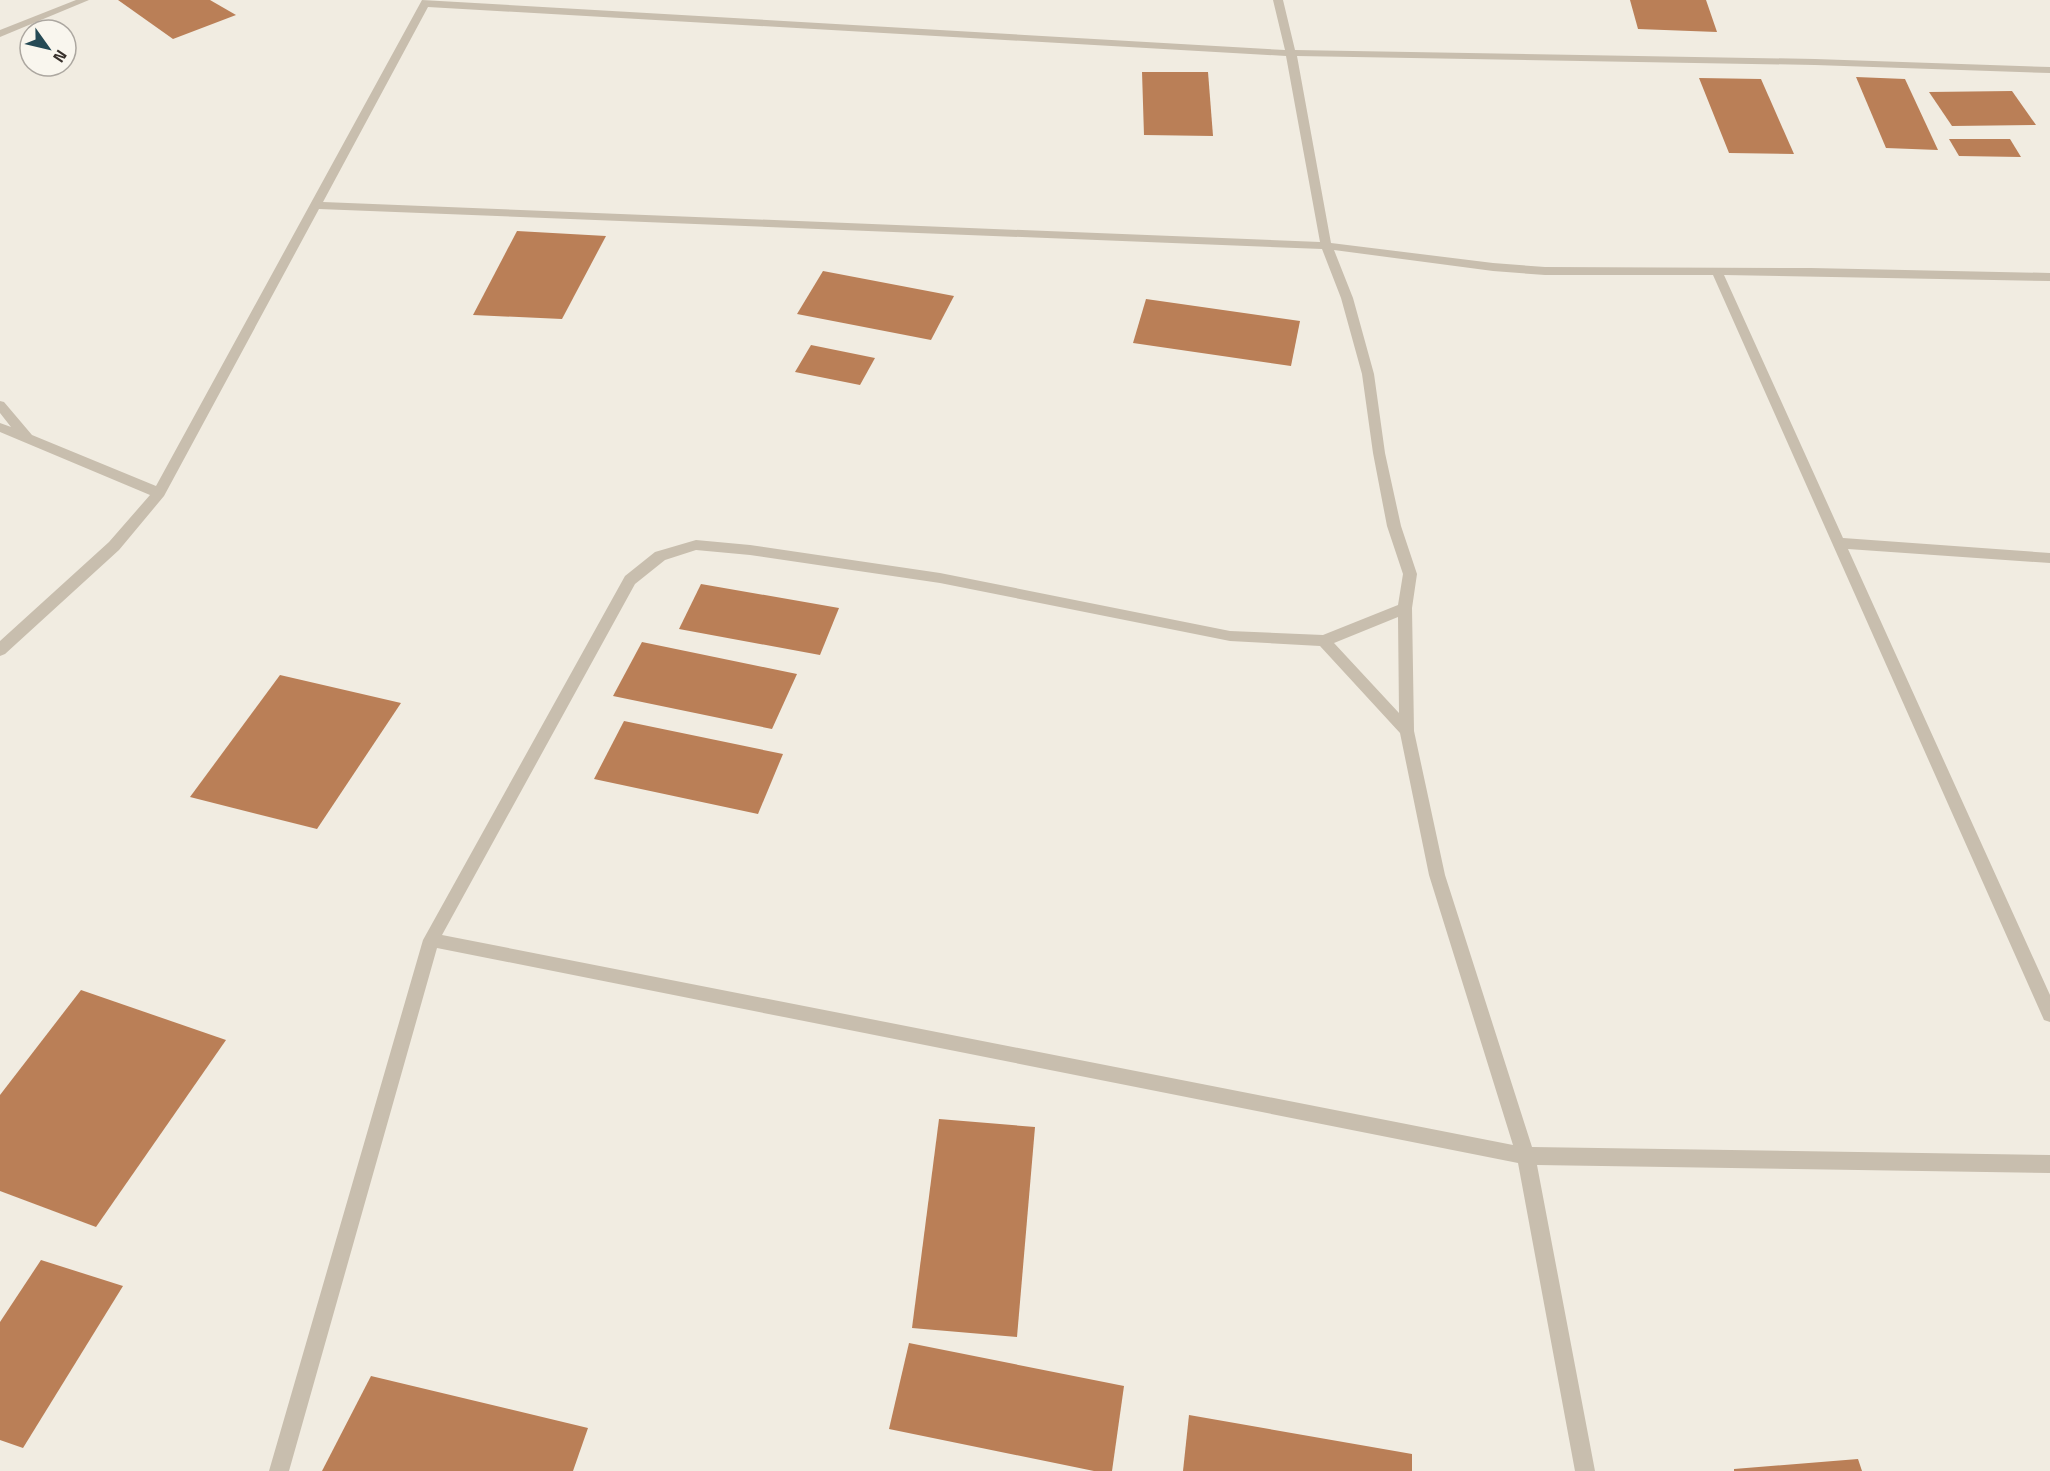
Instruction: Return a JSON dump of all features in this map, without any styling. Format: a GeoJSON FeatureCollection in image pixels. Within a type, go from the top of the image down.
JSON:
{"type":"FeatureCollection","features":[{"type":"Feature","properties":{"kind":"street"},"geometry":{"type":"LineString","coordinates":[[0,34],[84,0]]}},
{"type":"Feature","properties":{"kind":"street"},"geometry":{"type":"LineString","coordinates":[[1278,0],[1291,53],[1326,246],[1347,298],[1368,374],[1379,453],[1394,526],[1410,574],[1404,608],[1407,730],[1437,875],[1526,1156],[1585,1471]]}},
{"type":"Feature","properties":{"kind":"street"},"geometry":{"type":"LineString","coordinates":[[0,650],[114,546],[159,494],[426,2],[1291,53],[1803,62],[2050,70]]}},
{"type":"Feature","properties":{"kind":"street"},"geometry":{"type":"LineString","coordinates":[[314,205],[1326,246],[1493,267],[1545,271],[2050,277]]}},
{"type":"Feature","properties":{"kind":"street"},"geometry":{"type":"LineString","coordinates":[[1717,272],[2050,1014]]}},
{"type":"Feature","properties":{"kind":"street"},"geometry":{"type":"LineString","coordinates":[[0,405],[28,438]]}},
{"type":"Feature","properties":{"kind":"street"},"geometry":{"type":"LineString","coordinates":[[0,427],[159,494]]}},
{"type":"Feature","properties":{"kind":"street"},"geometry":{"type":"LineString","coordinates":[[1839,543],[2050,558]]}},
{"type":"Feature","properties":{"kind":"street"},"geometry":{"type":"LineString","coordinates":[[279,1471],[431,940],[630,580],[660,556],[696,545],[750,550],[940,578],[1230,636],[1324,641],[1404,608]]}},
{"type":"Feature","properties":{"kind":"street"},"geometry":{"type":"LineString","coordinates":[[1324,641],[1407,730]]}},
{"type":"Feature","properties":{"kind":"street"},"geometry":{"type":"LineString","coordinates":[[431,940],[1526,1156],[2050,1164]]}},
{"type":"Feature","properties":{"kind":"building"},"geometry":{"type":"Polygon","coordinates":[[[118,0],[210,0],[236,15],[173,39],[118,0]]]}},
{"type":"Feature","properties":{"kind":"building"},"geometry":{"type":"Polygon","coordinates":[[[1630,0],[1706,0],[1717,32],[1638,29],[1630,0]]]}},
{"type":"Feature","properties":{"kind":"building"},"geometry":{"type":"Polygon","coordinates":[[[1142,72],[1208,72],[1213,136],[1144,135],[1142,72]]]}},
{"type":"Feature","properties":{"kind":"building"},"geometry":{"type":"Polygon","coordinates":[[[1856,77],[1905,79],[1938,150],[1886,148],[1856,77]]]}},
{"type":"Feature","properties":{"kind":"building"},"geometry":{"type":"Polygon","coordinates":[[[1699,78],[1761,79],[1794,154],[1729,153],[1699,78]]]}},
{"type":"Feature","properties":{"kind":"building"},"geometry":{"type":"Polygon","coordinates":[[[2012,91],[2036,125],[1952,126],[1929,92],[2012,91]]]}},
{"type":"Feature","properties":{"kind":"building"},"geometry":{"type":"Polygon","coordinates":[[[1949,139],[2010,139],[2021,157],[1959,156],[1949,139]]]}},
{"type":"Feature","properties":{"kind":"building"},"geometry":{"type":"Polygon","coordinates":[[[517,231],[606,236],[562,319],[473,315],[517,231]]]}},
{"type":"Feature","properties":{"kind":"building"},"geometry":{"type":"Polygon","coordinates":[[[823,271],[954,296],[931,340],[797,314],[823,271]]]}},
{"type":"Feature","properties":{"kind":"building"},"geometry":{"type":"Polygon","coordinates":[[[1146,299],[1300,321],[1291,366],[1133,343],[1146,299]]]}},
{"type":"Feature","properties":{"kind":"building"},"geometry":{"type":"Polygon","coordinates":[[[811,345],[875,358],[860,385],[795,372],[811,345]]]}},
{"type":"Feature","properties":{"kind":"building"},"geometry":{"type":"Polygon","coordinates":[[[701,584],[839,608],[820,655],[679,629],[701,584]]]}},
{"type":"Feature","properties":{"kind":"building"},"geometry":{"type":"Polygon","coordinates":[[[642,642],[797,674],[772,729],[613,696],[642,642]]]}},
{"type":"Feature","properties":{"kind":"building"},"geometry":{"type":"Polygon","coordinates":[[[280,675],[401,703],[317,829],[190,797],[280,675]]]}},
{"type":"Feature","properties":{"kind":"building"},"geometry":{"type":"Polygon","coordinates":[[[624,721],[783,754],[758,814],[594,779],[624,721]]]}},
{"type":"Feature","properties":{"kind":"building"},"geometry":{"type":"Polygon","coordinates":[[[81,990],[226,1040],[96,1227],[0,1191],[0,1095],[81,990]]]}},
{"type":"Feature","properties":{"kind":"building"},"geometry":{"type":"Polygon","coordinates":[[[939,1119],[1035,1127],[1017,1337],[912,1328],[939,1119]]]}},
{"type":"Feature","properties":{"kind":"building"},"geometry":{"type":"Polygon","coordinates":[[[41,1260],[123,1286],[23,1448],[0,1440],[0,1322],[41,1260]]]}},
{"type":"Feature","properties":{"kind":"building"},"geometry":{"type":"Polygon","coordinates":[[[909,1343],[1124,1386],[1112,1471],[1094,1471],[889,1429],[909,1343]]]}},
{"type":"Feature","properties":{"kind":"building"},"geometry":{"type":"Polygon","coordinates":[[[371,1376],[588,1428],[573,1471],[322,1471],[371,1376]]]}},
{"type":"Feature","properties":{"kind":"building"},"geometry":{"type":"Polygon","coordinates":[[[1189,1415],[1412,1454],[1412,1471],[1183,1471],[1189,1415]]]}},
{"type":"Feature","properties":{"kind":"building"},"geometry":{"type":"Polygon","coordinates":[[[1858,1459],[1862,1471],[1734,1471],[1734,1469],[1858,1459]]]}}]}
